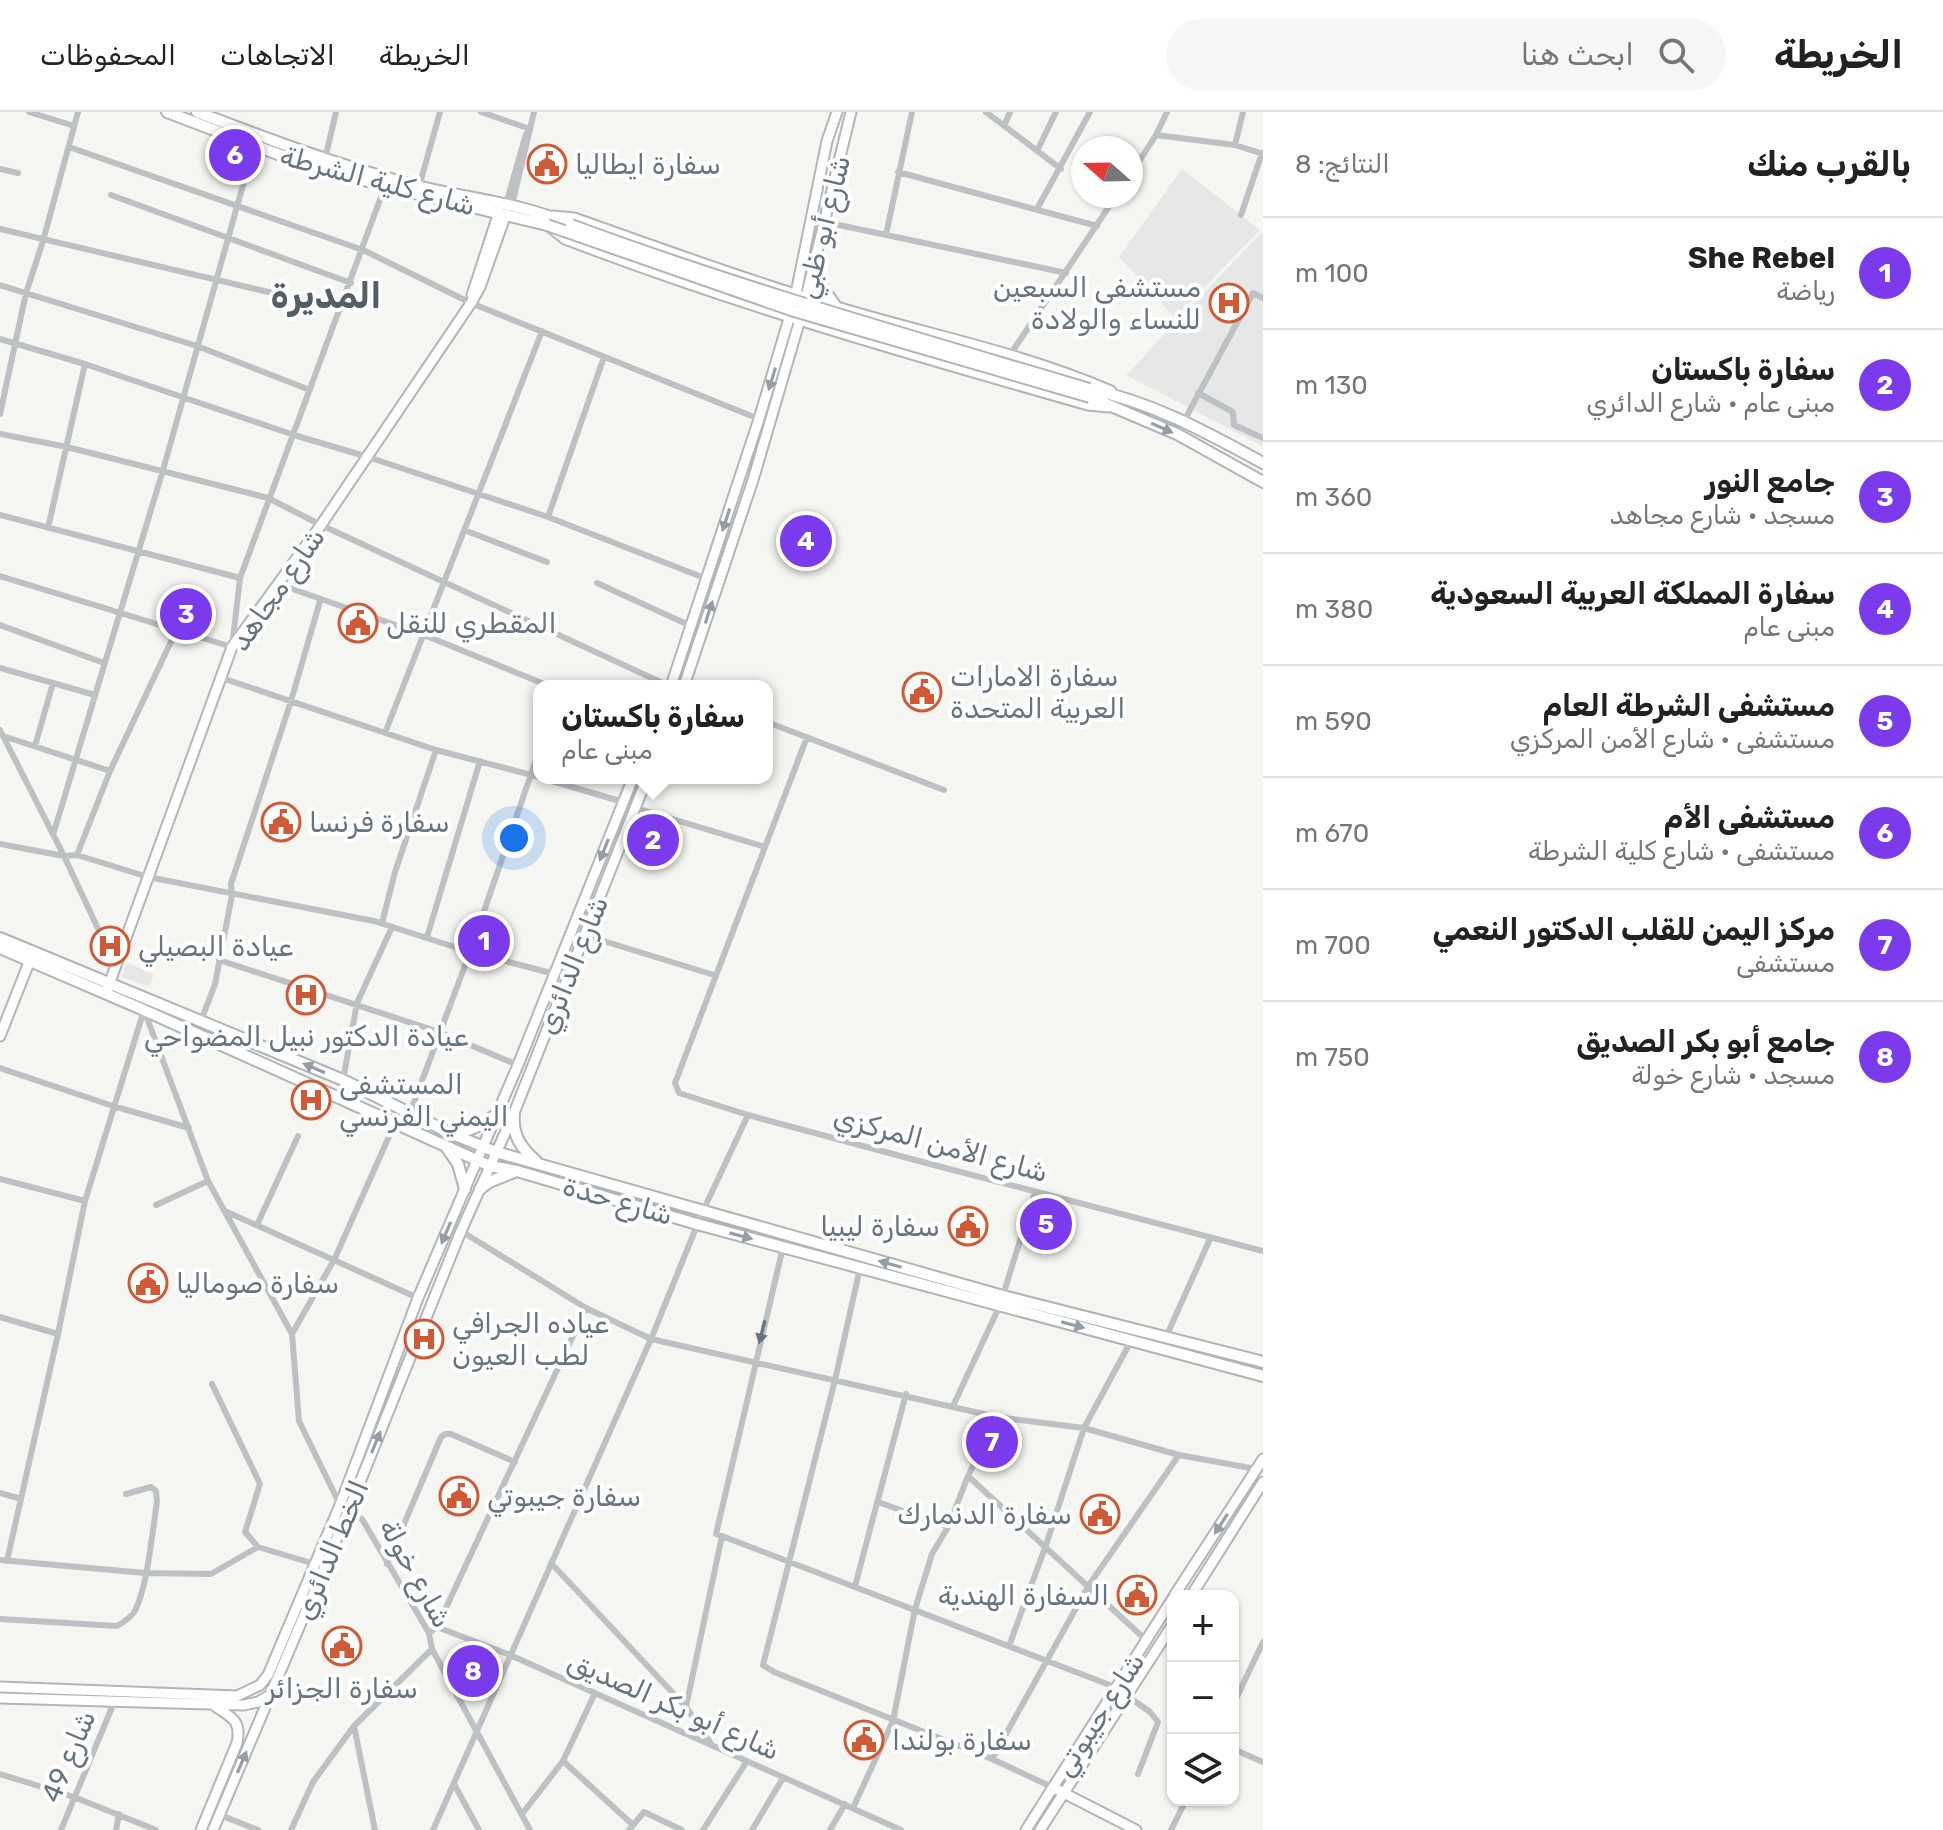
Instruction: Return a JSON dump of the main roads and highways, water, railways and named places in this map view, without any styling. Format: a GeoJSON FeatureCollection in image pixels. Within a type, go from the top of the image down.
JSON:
{"type":"FeatureCollection","features":[{"type":"Feature","properties":{"kind":"main road","name":"شارع كلية الشرطة"},"geometry":{"type":"LineString","coordinates":[[167,112],[300,162],[385,186],[506,209]]}},
{"type":"Feature","properties":{"kind":"main road","name":"شارع كلية الشرطة"},"geometry":{"type":"LineString","coordinates":[[197,112],[325,161],[571,225],[676,264],[1090,393]]}},
{"type":"Feature","properties":{"kind":"main road","name":"شارع أبو ظبي"},"geometry":{"type":"LineString","coordinates":[[789,341],[801,296],[812,272],[851,112]]}},
{"type":"Feature","properties":{"kind":"main road","name":"شارع أبو ظبي"},"geometry":{"type":"LineString","coordinates":[[801,296],[801,274],[836,117]]}},
{"type":"Feature","properties":{"kind":"main road"},"geometry":{"type":"LineString","coordinates":[[836,117],[838,129],[847,126]]}},
{"type":"Feature","properties":{"kind":"main road"},"geometry":{"type":"LineString","coordinates":[[827,148],[831,143],[837,143],[841,151]]}},
{"type":"Feature","properties":{"kind":"main road","name":"شارع مجاهد"},"geometry":{"type":"LineString","coordinates":[[108,988],[232,647],[321,525],[471,303],[474,286],[506,209]]}},
{"type":"Feature","properties":{"kind":"main road"},"geometry":{"type":"LineString","coordinates":[[548,220],[574,218],[745,279],[1010,355],[1091,382],[1184,421],[1263,463]]}},
{"type":"Feature","properties":{"kind":"main road"},"geometry":{"type":"LineString","coordinates":[[548,220],[565,239],[738,302],[841,335],[1088,405],[1119,408]]}},
{"type":"Feature","properties":{"kind":"main road"},"geometry":{"type":"LineString","coordinates":[[548,220],[794,311],[1090,393],[1121,395]]}},
{"type":"Feature","properties":{"kind":"main road"},"geometry":{"type":"LineString","coordinates":[[812,272],[842,308]]}},
{"type":"Feature","properties":{"kind":"main road"},"geometry":{"type":"LineString","coordinates":[[771,287],[787,283],[801,274]]}},
{"type":"Feature","properties":{"kind":"main road"},"geometry":{"type":"LineString","coordinates":[[738,302],[747,301],[752,291],[745,279]]}},
{"type":"Feature","properties":{"kind":"main road"},"geometry":{"type":"LineString","coordinates":[[841,335],[834,327],[834,317],[842,308]]}},
{"type":"Feature","properties":{"kind":"main road"},"geometry":{"type":"LineString","coordinates":[[686,680],[753,480],[789,341],[781,320],[772,313]]}},
{"type":"Feature","properties":{"kind":"main road"},"geometry":{"type":"LineString","coordinates":[[672,680],[759,419],[789,341],[814,326]]}},
{"type":"Feature","properties":{"kind":"main road"},"geometry":{"type":"LineString","coordinates":[[1090,393],[1177,434],[1263,482]]}},
{"type":"Feature","properties":{"kind":"main road"},"geometry":{"type":"LineString","coordinates":[[741,474],[745,482],[753,480]]}},
{"type":"Feature","properties":{"kind":"main road"},"geometry":{"type":"LineString","coordinates":[[736,487],[746,486],[748,494]]}},
{"type":"Feature","properties":{"kind":"main road","name":"شارع الدائري"},"geometry":{"type":"LineString","coordinates":[[483,1147],[630,784]]}},
{"type":"Feature","properties":{"kind":"main road","name":"شارع الدائري"},"geometry":{"type":"LineString","coordinates":[[496,1152],[645,784]]}},
{"type":"Feature","properties":{"kind":"main road","name":"شارع حدة"},"geometry":{"type":"LineString","coordinates":[[0,938],[108,988],[144,1010],[490,1166],[860,1268],[1263,1362]]}},
{"type":"Feature","properties":{"kind":"main road","name":"شارع حدة"},"geometry":{"type":"LineString","coordinates":[[0,948],[201,1021],[343,1080],[409,1114],[496,1152],[1131,1341],[1263,1376]]}},
{"type":"Feature","properties":{"kind":"main road"},"geometry":{"type":"LineString","coordinates":[[0,1036],[30,960]]}},
{"type":"Feature","properties":{"kind":"main road"},"geometry":{"type":"LineString","coordinates":[[514,1113],[513,1125],[519,1145],[537,1162]]}},
{"type":"Feature","properties":{"kind":"main road"},"geometry":{"type":"LineString","coordinates":[[450,1133],[464,1133],[497,1114]]}},
{"type":"Feature","properties":{"kind":"main road"},"geometry":{"type":"LineString","coordinates":[[446,1146],[458,1164],[465,1189]]}},
{"type":"Feature","properties":{"kind":"main road","name":"الخط الدائري"},"geometry":{"type":"LineString","coordinates":[[0,1687],[115,1700],[244,1705],[270,1695],[325,1566],[418,1298],[483,1147]]}},
{"type":"Feature","properties":{"kind":"main road","name":"الخط الدائري"},"geometry":{"type":"LineString","coordinates":[[0,1698],[57,1694],[237,1696],[250,1691],[268,1675],[314,1564],[344,1508],[496,1152]]}},
{"type":"Feature","properties":{"kind":"main road"},"geometry":{"type":"LineString","coordinates":[[480,1189],[517,1171]]}},
{"type":"Feature","properties":{"kind":"main road","name":"شارع جيبوتي"},"geometry":{"type":"LineString","coordinates":[[1178,1590],[1263,1459]]}},
{"type":"Feature","properties":{"kind":"main road"},"geometry":{"type":"LineString","coordinates":[[1195,1590],[1262,1486]]}},
{"type":"Feature","properties":{"kind":"main road","name":"شارع جيبوتي"},"geometry":{"type":"LineString","coordinates":[[1026,1830],[1167,1608]]}},
{"type":"Feature","properties":{"kind":"main road","name":"شارع جيبوتي"},"geometry":{"type":"LineString","coordinates":[[1040,1830],[1167,1633]]}},
{"type":"Feature","properties":{"kind":"main road"},"geometry":{"type":"LineString","coordinates":[[213,1830],[270,1695]]}},
{"type":"Feature","properties":{"kind":"main road"},"geometry":{"type":"LineString","coordinates":[[201,1830],[240,1730],[236,1721],[212,1704]]}},
{"type":"Feature","properties":{"kind":"main road"},"geometry":{"type":"LineString","coordinates":[[1052,1787],[1136,1830]]}},
{"type":"Feature","properties":{"kind":"place","name":"مستشفى الأم"},"geometry":{"type":"Point","coordinates":[235,155]}},
{"type":"Feature","properties":{"kind":"place","name":"سفارة ايطاليا"},"geometry":{"type":"Point","coordinates":[547,164]}},
{"type":"Feature","properties":{"kind":"place","name":"مستشفى السبعين للنساء والولادة"},"geometry":{"type":"Point","coordinates":[1229,303]}},
{"type":"Feature","properties":{"kind":"place","name":"سفارة المملكة العربية السعودية"},"geometry":{"type":"Point","coordinates":[806,541]}},
{"type":"Feature","properties":{"kind":"place","name":"جامع النور"},"geometry":{"type":"Point","coordinates":[186,614]}},
{"type":"Feature","properties":{"kind":"place","name":"المقطري للنقل"},"geometry":{"type":"Point","coordinates":[358,623]}},
{"type":"Feature","properties":{"kind":"place","name":"سفارة الامارات العربية المتحدة"},"geometry":{"type":"Point","coordinates":[922,692]}},
{"type":"Feature","properties":{"kind":"place","name":"سفارة فرنسا"},"geometry":{"type":"Point","coordinates":[281,822]}},
{"type":"Feature","properties":{"kind":"place","name":"سفارة باكستان"},"geometry":{"type":"Point","coordinates":[653,840]}},
{"type":"Feature","properties":{"kind":"place","name":"She Rebel"},"geometry":{"type":"Point","coordinates":[484,941]}},
{"type":"Feature","properties":{"kind":"place","name":"عيادة البصيلي"},"geometry":{"type":"Point","coordinates":[110,946]}},
{"type":"Feature","properties":{"kind":"place","name":"عيادة الدكتور نبيل المضواحي"},"geometry":{"type":"Point","coordinates":[306,995]}},
{"type":"Feature","properties":{"kind":"place","name":"المستشفى اليمني الفرنسي"},"geometry":{"type":"Point","coordinates":[311,1100]}},
{"type":"Feature","properties":{"kind":"place","name":"مستشفى الشرطة العام"},"geometry":{"type":"Point","coordinates":[1046,1224]}},
{"type":"Feature","properties":{"kind":"place","name":"سفارة ليبيا"},"geometry":{"type":"Point","coordinates":[968,1226]}},
{"type":"Feature","properties":{"kind":"place","name":"سفارة صوماليا"},"geometry":{"type":"Point","coordinates":[148,1283]}},
{"type":"Feature","properties":{"kind":"place","name":"عياده الجرافي لطب العيون"},"geometry":{"type":"Point","coordinates":[424,1339]}},
{"type":"Feature","properties":{"kind":"place","name":"مركز اليمن للقلب الدكتور النعمي"},"geometry":{"type":"Point","coordinates":[992,1442]}},
{"type":"Feature","properties":{"kind":"place","name":"سفارة جيبوتي"},"geometry":{"type":"Point","coordinates":[459,1496]}},
{"type":"Feature","properties":{"kind":"place","name":"سفارة الدنمارك"},"geometry":{"type":"Point","coordinates":[1100,1514]}},
{"type":"Feature","properties":{"kind":"place","name":"السفارة الهندية"},"geometry":{"type":"Point","coordinates":[1137,1595]}},
{"type":"Feature","properties":{"kind":"place","name":"سفارة الجزائر"},"geometry":{"type":"Point","coordinates":[342,1646]}},
{"type":"Feature","properties":{"kind":"place","name":"جامع أبو بكر الصديق"},"geometry":{"type":"Point","coordinates":[473,1671]}},
{"type":"Feature","properties":{"kind":"place","name":"سفارة بولندا"},"geometry":{"type":"Point","coordinates":[864,1740]}},
{"type":"Feature","properties":{"kind":"district","name":"المديرة"},"geometry":{"type":"Point","coordinates":[326,295]}}]}
